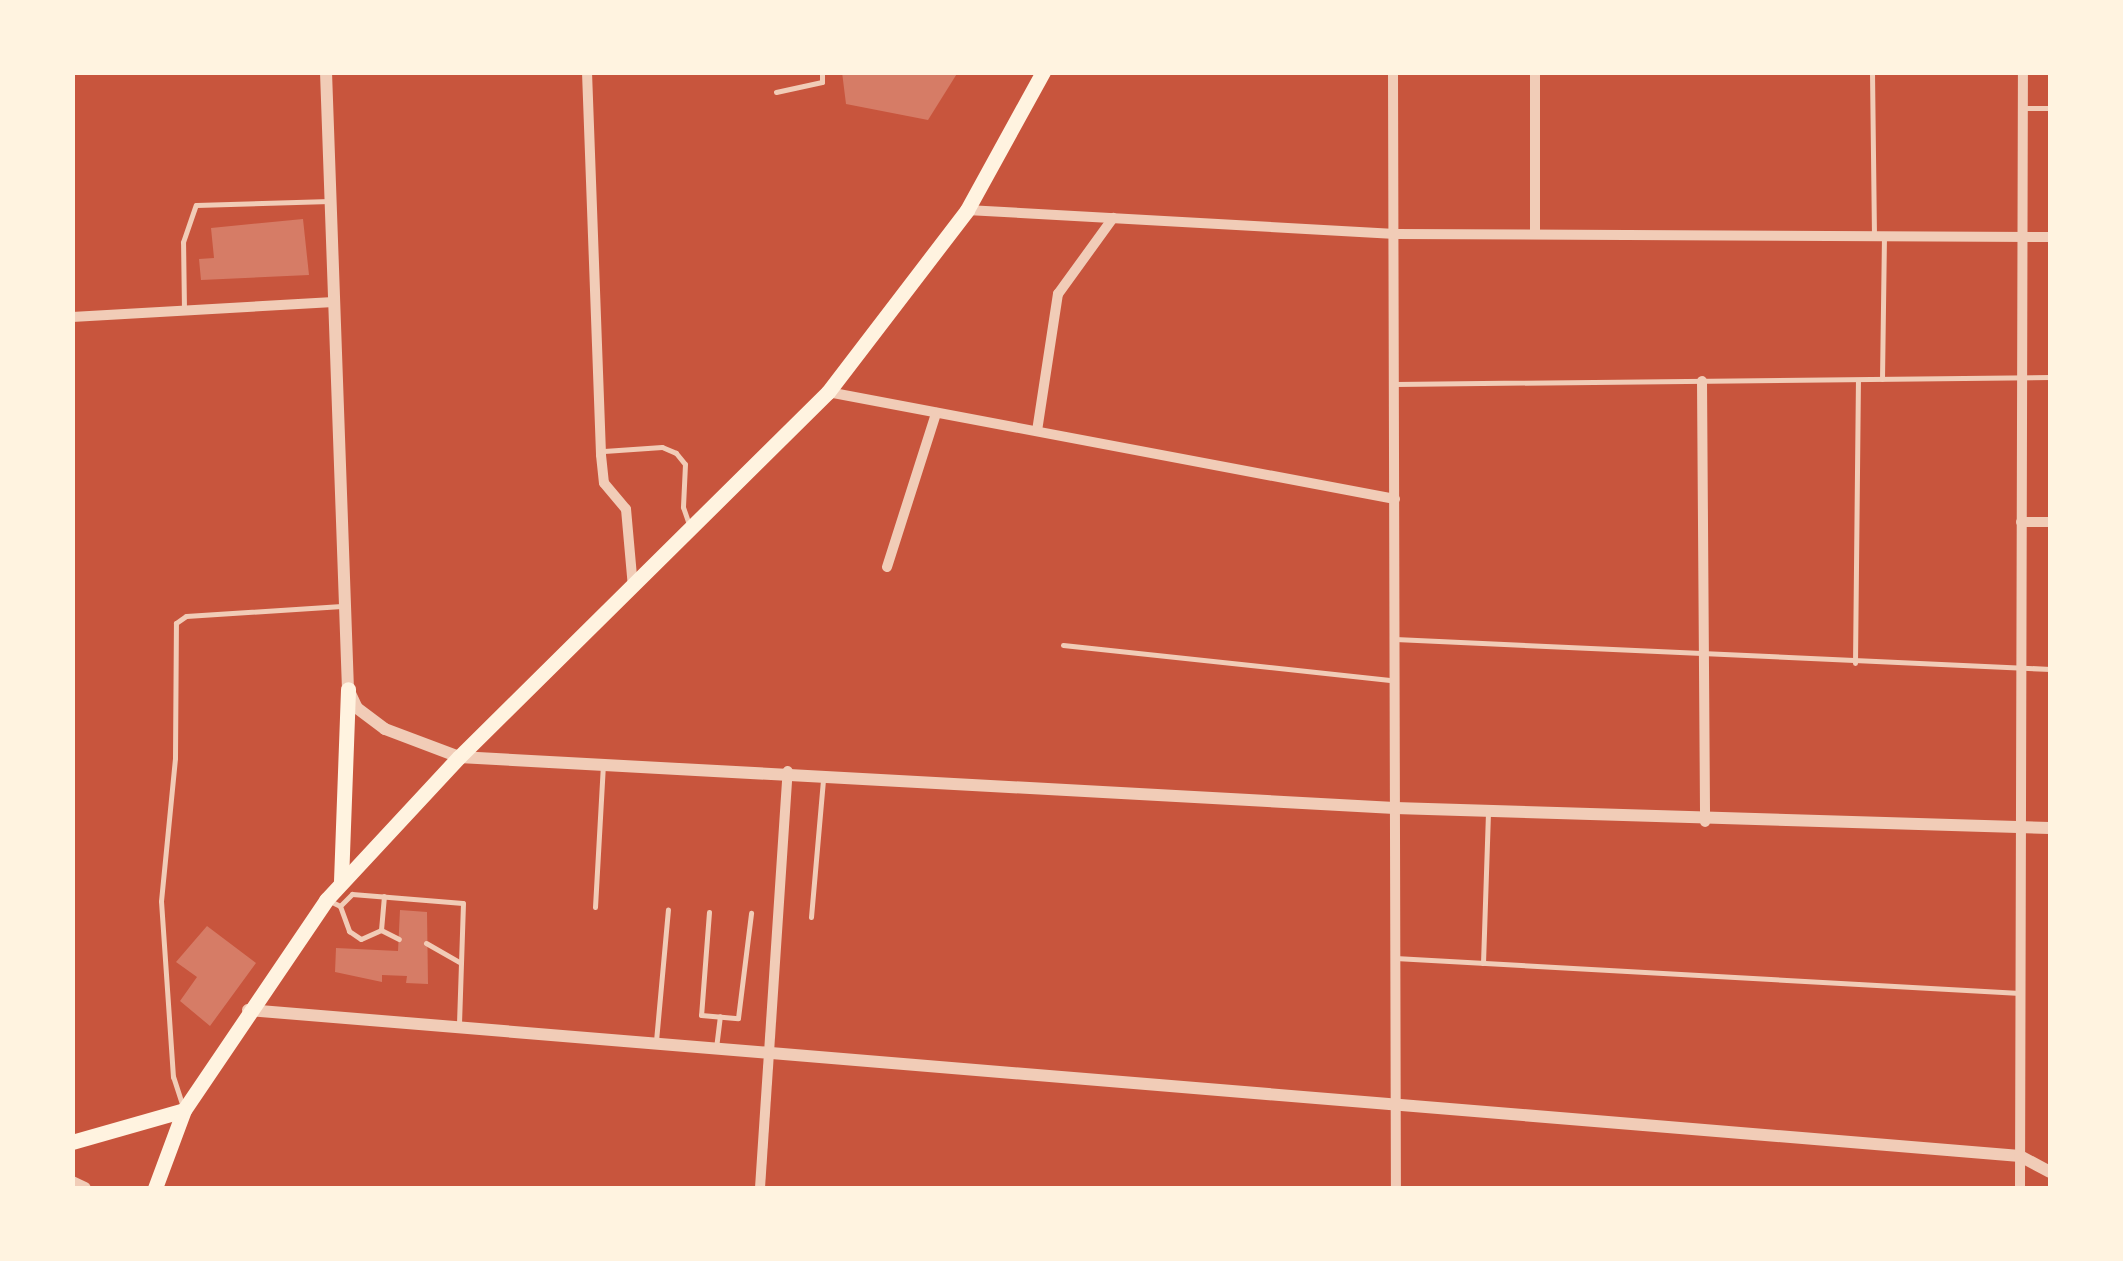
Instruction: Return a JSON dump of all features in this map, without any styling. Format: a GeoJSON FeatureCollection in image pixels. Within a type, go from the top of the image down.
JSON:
{"type":"FeatureCollection","features":[{"type":"Feature","properties":{"kind":"main road"},"geometry":{"type":"LineString","coordinates":[[341,881],[458,756],[828,392],[967,210],[1043,72]]}},
{"type":"Feature","properties":{"kind":"main road"},"geometry":{"type":"LineString","coordinates":[[155,1188],[184,1110],[248,1010],[333,903],[341,881],[348,689]]}},
{"type":"Feature","properties":{"kind":"main road"},"geometry":{"type":"LineString","coordinates":[[72,1142],[184,1110]]}},
{"type":"Feature","properties":{"kind":"street"},"geometry":{"type":"LineString","coordinates":[[326,72],[342,606],[348,689],[358,708],[385,729],[458,756],[788,770],[1395,808],[1705,822],[2050,828]]}},
{"type":"Feature","properties":{"kind":"street"},"geometry":{"type":"LineString","coordinates":[[587,72],[601,451],[604,483],[626,509],[633,588]]}},
{"type":"Feature","properties":{"kind":"street"},"geometry":{"type":"LineString","coordinates":[[1393,72],[1396,1188]]}},
{"type":"Feature","properties":{"kind":"street"},"geometry":{"type":"LineString","coordinates":[[1535,72],[1535,234]]}},
{"type":"Feature","properties":{"kind":"street"},"geometry":{"type":"LineString","coordinates":[[2020,1188],[2022,72]]}},
{"type":"Feature","properties":{"kind":"street"},"geometry":{"type":"LineString","coordinates":[[967,210],[1395,234],[2050,236]]}},
{"type":"Feature","properties":{"kind":"street"},"geometry":{"type":"LineString","coordinates":[[1037,432],[1058,294],[1113,218]]}},
{"type":"Feature","properties":{"kind":"street"},"geometry":{"type":"LineString","coordinates":[[72,316],[334,302]]}},
{"type":"Feature","properties":{"kind":"street"},"geometry":{"type":"LineString","coordinates":[[1702,381],[1705,822]]}},
{"type":"Feature","properties":{"kind":"street"},"geometry":{"type":"LineString","coordinates":[[828,392],[1395,499]]}},
{"type":"Feature","properties":{"kind":"street"},"geometry":{"type":"LineString","coordinates":[[887,567],[936,413]]}},
{"type":"Feature","properties":{"kind":"street"},"geometry":{"type":"LineString","coordinates":[[2022,522],[2050,522]]}},
{"type":"Feature","properties":{"kind":"street"},"geometry":{"type":"LineString","coordinates":[[760,1188],[765,1053],[788,770]]}},
{"type":"Feature","properties":{"kind":"street"},"geometry":{"type":"LineString","coordinates":[[248,1010],[2020,1156],[2050,1172]]}},
{"type":"Feature","properties":{"kind":"street"},"geometry":{"type":"LineString","coordinates":[[72,1182],[85,1188]]}},
{"type":"Feature","properties":{"kind":"lane"},"geometry":{"type":"LineString","coordinates":[[776,92],[822,82],[822,72]]}},
{"type":"Feature","properties":{"kind":"lane"},"geometry":{"type":"LineString","coordinates":[[1872,72],[1882,379]]}},
{"type":"Feature","properties":{"kind":"lane"},"geometry":{"type":"LineString","coordinates":[[2022,108],[2050,108]]}},
{"type":"Feature","properties":{"kind":"lane"},"geometry":{"type":"LineString","coordinates":[[184,310],[183,242],[196,206],[331,201]]}},
{"type":"Feature","properties":{"kind":"lane"},"geometry":{"type":"LineString","coordinates":[[1395,384],[2050,376]]}},
{"type":"Feature","properties":{"kind":"lane"},"geometry":{"type":"LineString","coordinates":[[1855,663],[1858,380]]}},
{"type":"Feature","properties":{"kind":"lane"},"geometry":{"type":"LineString","coordinates":[[601,451],[662,447],[676,453],[685,464],[683,507],[692,530]]}},
{"type":"Feature","properties":{"kind":"lane"},"geometry":{"type":"LineString","coordinates":[[184,1110],[173,1077],[161,901],[175,758],[176,622],[186,616],[342,606]]}},
{"type":"Feature","properties":{"kind":"lane"},"geometry":{"type":"LineString","coordinates":[[1395,638],[1855,663],[2050,669]]}},
{"type":"Feature","properties":{"kind":"lane"},"geometry":{"type":"LineString","coordinates":[[1063,645],[1395,680]]}},
{"type":"Feature","properties":{"kind":"lane"},"geometry":{"type":"LineString","coordinates":[[595,907],[604,763]]}},
{"type":"Feature","properties":{"kind":"lane"},"geometry":{"type":"LineString","coordinates":[[811,917],[824,772]]}},
{"type":"Feature","properties":{"kind":"lane"},"geometry":{"type":"LineString","coordinates":[[1483,964],[1488,812]]}},
{"type":"Feature","properties":{"kind":"lane"},"geometry":{"type":"LineString","coordinates":[[381,930],[361,939],[349,931],[333,903],[352,894],[462,902],[459,1027]]}},
{"type":"Feature","properties":{"kind":"lane"},"geometry":{"type":"LineString","coordinates":[[381,930],[384,896]]}},
{"type":"Feature","properties":{"kind":"lane"},"geometry":{"type":"LineString","coordinates":[[655,1044],[668,910]]}},
{"type":"Feature","properties":{"kind":"lane"},"geometry":{"type":"LineString","coordinates":[[709,912],[701,1015],[738,1018],[751,914]]}},
{"type":"Feature","properties":{"kind":"lane"},"geometry":{"type":"LineString","coordinates":[[381,930],[399,939]]}},
{"type":"Feature","properties":{"kind":"lane"},"geometry":{"type":"LineString","coordinates":[[426,943],[461,964]]}},
{"type":"Feature","properties":{"kind":"lane"},"geometry":{"type":"LineString","coordinates":[[1395,958],[2020,993]]}},
{"type":"Feature","properties":{"kind":"lane"},"geometry":{"type":"LineString","coordinates":[[716,1049],[720,1016]]}},
{"type":"Feature","properties":{"kind":"building"},"geometry":{"type":"Polygon","coordinates":[[[842,72],[958,72],[928,120],[846,104],[842,72]]]}},
{"type":"Feature","properties":{"kind":"building"},"geometry":{"type":"Polygon","coordinates":[[[303,219],[309,275],[201,280],[199,259],[214,258],[211,228],[303,219]]]}},
{"type":"Feature","properties":{"kind":"building"},"geometry":{"type":"Polygon","coordinates":[[[400,910],[427,912],[428,984],[406,983],[407,976],[382,975],[382,982],[335,972],[336,948],[398,951],[400,910]]]}},
{"type":"Feature","properties":{"kind":"building"},"geometry":{"type":"Polygon","coordinates":[[[207,926],[256,963],[210,1026],[180,1001],[197,977],[176,962],[207,926]]]}}]}
